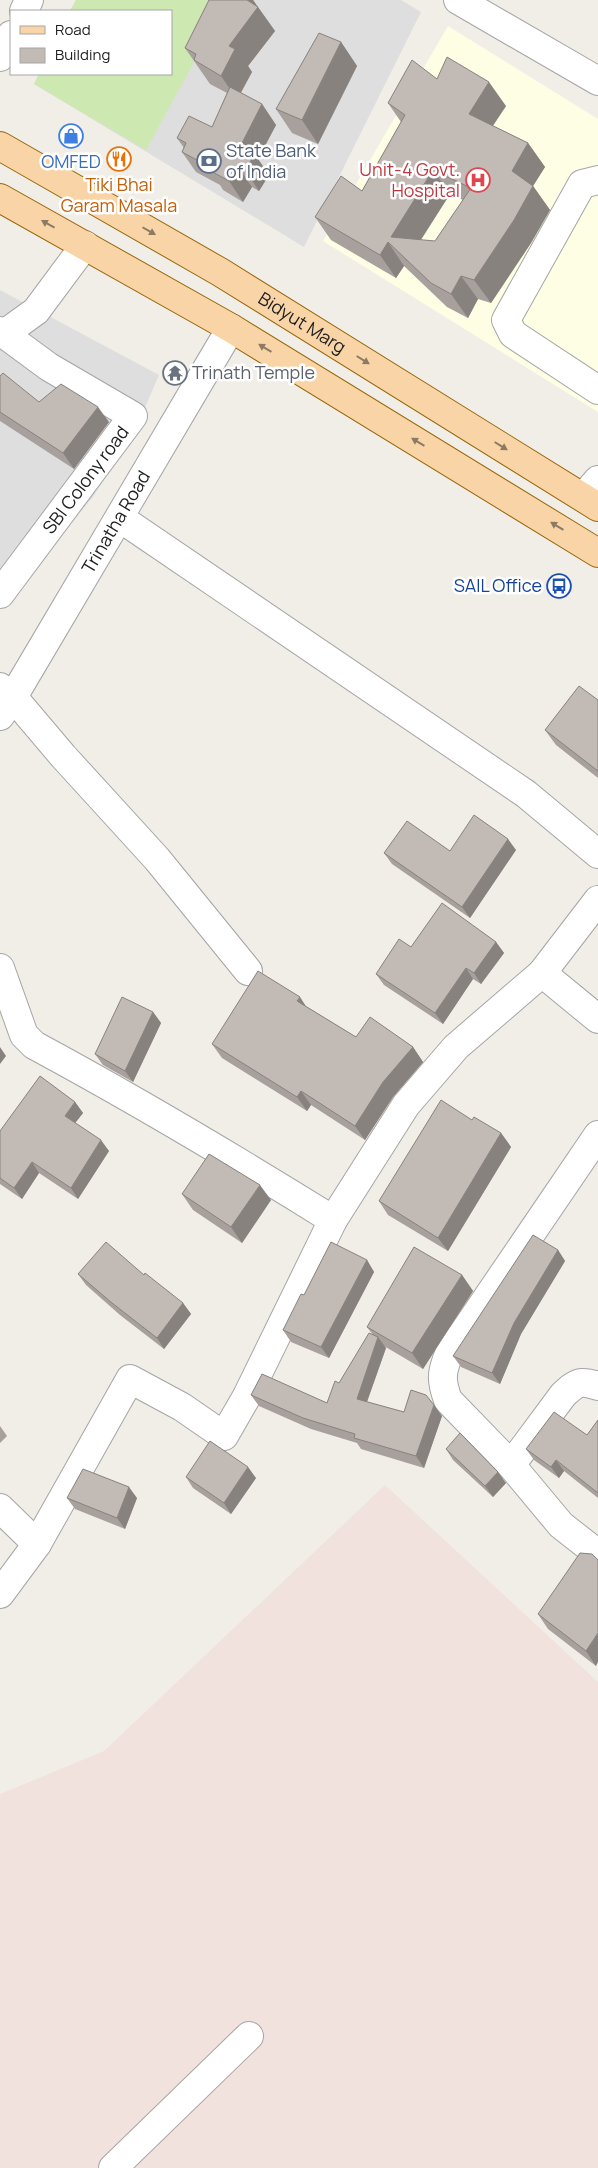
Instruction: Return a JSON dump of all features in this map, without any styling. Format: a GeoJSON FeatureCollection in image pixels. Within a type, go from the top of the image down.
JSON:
{"type":"FeatureCollection","features":[{"type":"Feature","properties":{"kind":"main road","name":"Bidyut Marg"},"geometry":{"type":"LineString","coordinates":[[0,146],[220,272],[593,495]]}},
{"type":"Feature","properties":{"kind":"main road"},"geometry":{"type":"LineString","coordinates":[[0,198],[231,328],[598,553]]}},
{"type":"Feature","properties":{"kind":"street"},"geometry":{"type":"LineString","coordinates":[[458,0],[598,81]]}},
{"type":"Feature","properties":{"kind":"street"},"geometry":{"type":"LineString","coordinates":[[0,57],[10,37]]}},
{"type":"Feature","properties":{"kind":"street"},"geometry":{"type":"LineString","coordinates":[[598,180],[582,184],[506,320],[513,334],[598,390]]}},
{"type":"Feature","properties":{"kind":"street","name":"SBI Colony road"},"geometry":{"type":"LineString","coordinates":[[0,594],[133,416],[50,367],[2,332],[36,312],[85,245]]}},
{"type":"Feature","properties":{"kind":"street","name":"Trinatha Road"},"geometry":{"type":"LineString","coordinates":[[4,700],[120,518],[231,328]]}},
{"type":"Feature","properties":{"kind":"street"},"geometry":{"type":"LineString","coordinates":[[120,518],[526,794],[598,854]]}},
{"type":"Feature","properties":{"kind":"street"},"geometry":{"type":"LineString","coordinates":[[4,700],[63,756],[157,859],[248,971]]}},
{"type":"Feature","properties":{"kind":"street"},"geometry":{"type":"LineString","coordinates":[[0,1594],[37,1544],[130,1379],[182,1407],[224,1436],[247,1396],[333,1220],[406,1105],[456,1046],[542,973],[598,900]]}},
{"type":"Feature","properties":{"kind":"street"},"geometry":{"type":"LineString","coordinates":[[0,968],[24,1035],[34,1045],[119,1091],[238,1160],[333,1220]]}},
{"type":"Feature","properties":{"kind":"street"},"geometry":{"type":"LineString","coordinates":[[542,973],[598,1018]]}},
{"type":"Feature","properties":{"kind":"street"},"geometry":{"type":"LineString","coordinates":[[598,1135],[449,1354],[442,1372],[443,1387],[448,1400],[511,1465],[561,1526],[598,1554]]}},
{"type":"Feature","properties":{"kind":"street"},"geometry":{"type":"LineString","coordinates":[[511,1465],[563,1395],[573,1385],[584,1382],[598,1386]]}},
{"type":"Feature","properties":{"kind":"street"},"geometry":{"type":"LineString","coordinates":[[0,1508],[37,1544]]}},
{"type":"Feature","properties":{"kind":"street"},"geometry":{"type":"LineString","coordinates":[[113,2168],[249,2036]]}},
{"type":"Feature","properties":{"kind":"shaded area"},"geometry":{"type":"Polygon","coordinates":[[[76,0],[401,0],[421,12],[304,247],[34,84],[38,75],[172,75],[172,10],[71,10],[76,0]]]}},
{"type":"Feature","properties":{"kind":"shaded area","name":"Unit-4 Govt. Hospital"},"geometry":{"type":"Polygon","coordinates":[[[448,26],[598,119],[598,412],[323,241],[448,26]]]}},
{"type":"Feature","properties":{"kind":"shaded area"},"geometry":{"type":"Polygon","coordinates":[[[0,290],[159,375],[134,433],[93,497],[0,608],[0,290]]]}},
{"type":"Feature","properties":{"kind":"shaded area"},"geometry":{"type":"Polygon","coordinates":[[[385,1485],[598,1682],[598,2168],[0,2168],[0,1794],[104,1751],[385,1485]]]}},
{"type":"Feature","properties":{"kind":"green space"},"geometry":{"type":"Polygon","coordinates":[[[76,0],[228,0],[146,150],[34,84],[38,75],[172,75],[172,10],[71,10],[76,0]]]}},
{"type":"Feature","properties":{"kind":"building"},"geometry":{"type":"Polygon","coordinates":[[[209,0],[247,0],[258,7],[229,46],[235,49],[221,76],[194,60],[196,54],[185,48],[209,0]]]}},
{"type":"Feature","properties":{"kind":"building"},"geometry":{"type":"Polygon","coordinates":[[[319,33],[341,42],[302,120],[276,109],[319,33]]]}},
{"type":"Feature","properties":{"kind":"building"},"geometry":{"type":"Polygon","coordinates":[[[447,57],[489,82],[469,114],[528,143],[512,171],[533,186],[514,220],[474,280],[461,276],[451,294],[431,283],[388,242],[380,255],[315,217],[341,176],[362,191],[405,115],[388,103],[412,60],[437,79],[447,57]],[[433,170],[391,237],[435,241],[471,188],[433,170]]]}},
{"type":"Feature","properties":{"kind":"building"},"geometry":{"type":"Polygon","coordinates":[[[230,87],[262,104],[241,145],[255,154],[245,170],[238,167],[229,181],[209,170],[210,167],[182,152],[186,143],[177,138],[189,116],[212,127],[230,87]]]}},
{"type":"Feature","properties":{"kind":"building"},"geometry":{"type":"Polygon","coordinates":[[[3,373],[39,402],[61,384],[98,407],[63,453],[0,412],[0,376],[3,373]]]}},
{"type":"Feature","properties":{"kind":"building"},"geometry":{"type":"Polygon","coordinates":[[[579,686],[598,700],[598,771],[545,730],[579,686]]]}},
{"type":"Feature","properties":{"kind":"building"},"geometry":{"type":"Polygon","coordinates":[[[474,815],[508,839],[462,907],[384,853],[407,821],[450,851],[474,815]]]}},
{"type":"Feature","properties":{"kind":"building"},"geometry":{"type":"Polygon","coordinates":[[[442,903],[496,942],[474,973],[466,968],[435,1013],[376,974],[399,939],[411,947],[442,903]]]}},
{"type":"Feature","properties":{"kind":"building"},"geometry":{"type":"Polygon","coordinates":[[[258,971],[300,997],[297,1001],[356,1037],[370,1017],[413,1047],[383,1082],[355,1126],[301,1091],[297,1097],[212,1044],[258,971]]]}},
{"type":"Feature","properties":{"kind":"building"},"geometry":{"type":"Polygon","coordinates":[[[122,997],[153,1012],[125,1071],[95,1054],[122,997]]]}},
{"type":"Feature","properties":{"kind":"building"},"geometry":{"type":"Polygon","coordinates":[[[40,1076],[75,1102],[65,1116],[101,1140],[71,1188],[32,1162],[14,1188],[0,1178],[0,1131],[40,1076]]]}},
{"type":"Feature","properties":{"kind":"building"},"geometry":{"type":"Polygon","coordinates":[[[441,1100],[472,1120],[474,1117],[501,1133],[438,1238],[379,1201],[441,1100]]]}},
{"type":"Feature","properties":{"kind":"building"},"geometry":{"type":"Polygon","coordinates":[[[209,1154],[260,1185],[231,1227],[182,1194],[209,1154]]]}},
{"type":"Feature","properties":{"kind":"building"},"geometry":{"type":"Polygon","coordinates":[[[533,1235],[558,1250],[514,1323],[492,1373],[453,1356],[533,1235]]]}},
{"type":"Feature","properties":{"kind":"building"},"geometry":{"type":"Polygon","coordinates":[[[106,1242],[144,1275],[145,1273],[183,1303],[157,1338],[78,1274],[106,1242]]]}},
{"type":"Feature","properties":{"kind":"building"},"geometry":{"type":"Polygon","coordinates":[[[331,1242],[367,1260],[321,1347],[283,1330],[301,1294],[304,1295],[331,1242]]]}},
{"type":"Feature","properties":{"kind":"building"},"geometry":{"type":"Polygon","coordinates":[[[414,1247],[462,1275],[412,1353],[367,1327],[414,1247]]]}},
{"type":"Feature","properties":{"kind":"building"},"geometry":{"type":"Polygon","coordinates":[[[369,1333],[378,1337],[357,1399],[404,1412],[411,1390],[426,1395],[434,1405],[416,1456],[354,1438],[355,1434],[303,1418],[251,1395],[262,1374],[327,1403],[335,1381],[339,1383],[369,1333]]]}},
{"type":"Feature","properties":{"kind":"building"},"geometry":{"type":"Polygon","coordinates":[[[554,1412],[587,1435],[598,1420],[598,1493],[556,1460],[551,1467],[526,1449],[554,1412]]]}},
{"type":"Feature","properties":{"kind":"building"},"geometry":{"type":"Polygon","coordinates":[[[460,1433],[498,1472],[485,1486],[446,1449],[460,1433]]]}},
{"type":"Feature","properties":{"kind":"building"},"geometry":{"type":"Polygon","coordinates":[[[210,1441],[248,1467],[224,1503],[186,1477],[210,1441]]]}},
{"type":"Feature","properties":{"kind":"building"},"geometry":{"type":"Polygon","coordinates":[[[83,1469],[129,1487],[117,1518],[67,1498],[83,1469]]]}},
{"type":"Feature","properties":{"kind":"building"},"geometry":{"type":"Polygon","coordinates":[[[580,1553],[592,1554],[598,1560],[598,1633],[586,1651],[538,1614],[580,1553]]]}},
{"type":"Feature","properties":{"kind":"place","name":"OMFED"},"geometry":{"type":"Point","coordinates":[71,136]}},
{"type":"Feature","properties":{"kind":"place","name":"Tiki Bhai Garam Masala"},"geometry":{"type":"Point","coordinates":[119,159]}},
{"type":"Feature","properties":{"kind":"place","name":"State Bank of India"},"geometry":{"type":"Point","coordinates":[209,161]}},
{"type":"Feature","properties":{"kind":"place","name":"Unit-4 Govt. Hospital"},"geometry":{"type":"Point","coordinates":[478,180]}},
{"type":"Feature","properties":{"kind":"place","name":"Trinath Temple"},"geometry":{"type":"Point","coordinates":[175,373]}},
{"type":"Feature","properties":{"kind":"place","name":"SAIL Office"},"geometry":{"type":"Point","coordinates":[559,586]}}]}
